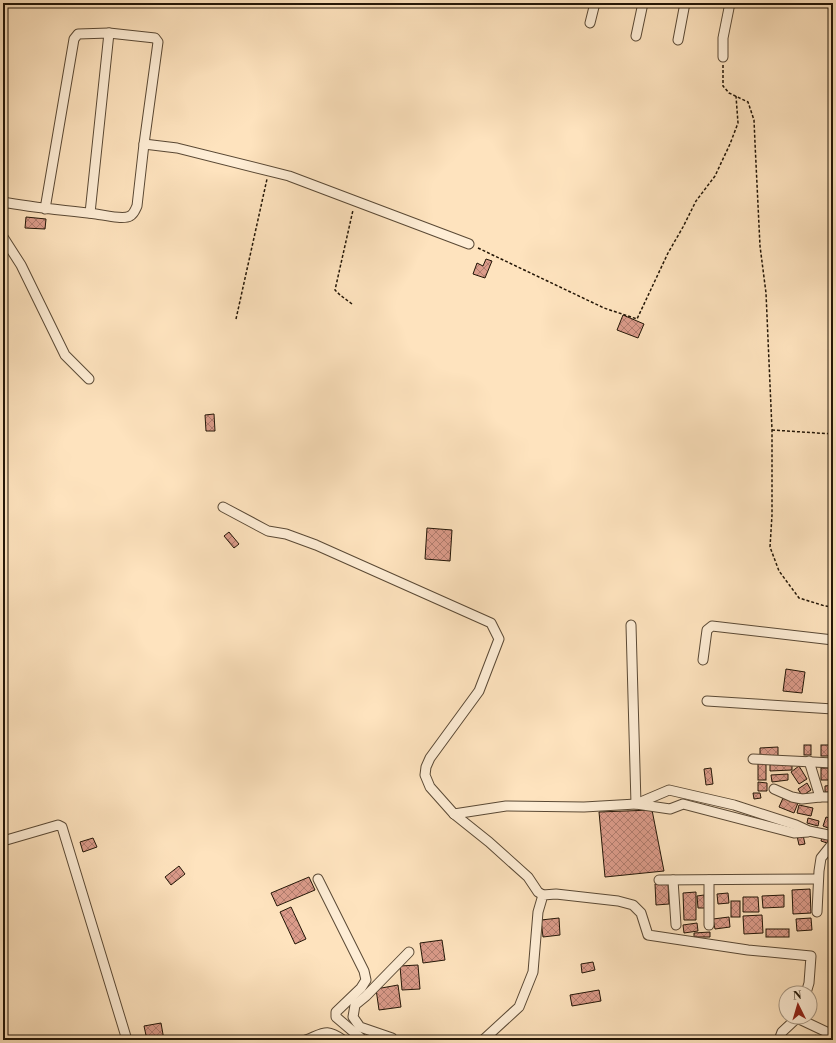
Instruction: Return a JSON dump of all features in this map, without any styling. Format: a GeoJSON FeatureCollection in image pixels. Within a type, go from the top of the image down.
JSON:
{"type":"FeatureCollection","features":[{"type":"Feature","properties":{"kind":"street"},"geometry":{"type":"LineString","coordinates":[[590,23],[595,3]]}},
{"type":"Feature","properties":{"kind":"street"},"geometry":{"type":"LineString","coordinates":[[636,36],[643,3]]}},
{"type":"Feature","properties":{"kind":"street"},"geometry":{"type":"LineString","coordinates":[[678,40],[685,3]]}},
{"type":"Feature","properties":{"kind":"street"},"geometry":{"type":"LineString","coordinates":[[723,57],[723,38],[730,3]]}},
{"type":"Feature","properties":{"kind":"street"},"geometry":{"type":"LineString","coordinates":[[90,213],[109,33]]}},
{"type":"Feature","properties":{"kind":"street"},"geometry":{"type":"LineString","coordinates":[[3,202],[45,209],[126,217],[134,213],[158,42],[155,38],[109,33],[78,34],[74,39],[45,209]]}},
{"type":"Feature","properties":{"kind":"street"},"geometry":{"type":"LineString","coordinates":[[144,144],[177,148],[289,176],[469,244]]}},
{"type":"Feature","properties":{"kind":"street"},"geometry":{"type":"LineString","coordinates":[[3,237],[21,265],[65,356],[89,379]]}},
{"type":"Feature","properties":{"kind":"street"},"geometry":{"type":"LineString","coordinates":[[223,507],[268,531],[286,534],[316,544],[491,623],[499,639],[479,692],[430,758],[426,767],[425,775],[430,787],[454,814],[489,842],[528,877],[538,892],[543,896],[556,894],[618,901],[633,905],[641,913],[648,935],[748,950],[811,956],[808,985]]}},
{"type":"Feature","properties":{"kind":"street"},"geometry":{"type":"LineString","coordinates":[[631,625],[636,804]]}},
{"type":"Feature","properties":{"kind":"street"},"geometry":{"type":"LineString","coordinates":[[703,660],[707,630],[712,626],[833,640]]}},
{"type":"Feature","properties":{"kind":"street"},"geometry":{"type":"LineString","coordinates":[[707,701],[833,709]]}},
{"type":"Feature","properties":{"kind":"street"},"geometry":{"type":"LineString","coordinates":[[753,759],[833,763]]}},
{"type":"Feature","properties":{"kind":"street"},"geometry":{"type":"LineString","coordinates":[[809,762],[820,797]]}},
{"type":"Feature","properties":{"kind":"street"},"geometry":{"type":"LineString","coordinates":[[774,789],[792,797],[802,799],[833,797]]}},
{"type":"Feature","properties":{"kind":"street"},"geometry":{"type":"LineString","coordinates":[[636,804],[669,790],[734,805],[796,825],[809,832]]}},
{"type":"Feature","properties":{"kind":"street"},"geometry":{"type":"LineString","coordinates":[[454,814],[506,806],[584,807],[636,804],[670,809],[683,804],[794,833],[809,832],[833,836]]}},
{"type":"Feature","properties":{"kind":"street"},"geometry":{"type":"LineString","coordinates":[[3,841],[58,825],[62,827],[127,1040]]}},
{"type":"Feature","properties":{"kind":"street"},"geometry":{"type":"LineString","coordinates":[[817,912],[818,879],[821,858],[833,843]]}},
{"type":"Feature","properties":{"kind":"street"},"geometry":{"type":"LineString","coordinates":[[318,879],[364,971],[366,980],[361,988],[336,1012],[336,1017],[363,1040]]}},
{"type":"Feature","properties":{"kind":"street"},"geometry":{"type":"LineString","coordinates":[[659,880],[818,879]]}},
{"type":"Feature","properties":{"kind":"street"},"geometry":{"type":"LineString","coordinates":[[673,880],[676,925]]}},
{"type":"Feature","properties":{"kind":"street"},"geometry":{"type":"LineString","coordinates":[[709,880],[709,925]]}},
{"type":"Feature","properties":{"kind":"street"},"geometry":{"type":"LineString","coordinates":[[483,1040],[520,1007],[533,972],[538,912],[543,896]]}},
{"type":"Feature","properties":{"kind":"street"},"geometry":{"type":"LineString","coordinates":[[394,1040],[392,1038],[360,1028],[353,1017],[355,1005],[366,996],[409,952]]}},
{"type":"Feature","properties":{"kind":"street"},"geometry":{"type":"LineString","coordinates":[[779,1040],[782,1032],[790,1025]]}},
{"type":"Feature","properties":{"kind":"street"},"geometry":{"type":"LineString","coordinates":[[812,1025],[833,1035]]}},
{"type":"Feature","properties":{"kind":"street"},"geometry":{"type":"LineString","coordinates":[[306,1040],[323,1033],[330,1032],[343,1040]]}},
{"type":"Feature","properties":{"kind":"path"},"geometry":{"type":"LineString","coordinates":[[723,57],[723,86],[730,93],[748,102],[754,120],[760,246],[766,293],[772,430],[770,547],[779,571],[799,598],[833,607]]}},
{"type":"Feature","properties":{"kind":"path"},"geometry":{"type":"LineString","coordinates":[[469,244],[604,308],[637,319],[668,253],[696,201],[715,176],[730,144],[738,123],[736,96]]}},
{"type":"Feature","properties":{"kind":"path"},"geometry":{"type":"LineString","coordinates":[[236,319],[269,171]]}},
{"type":"Feature","properties":{"kind":"path"},"geometry":{"type":"LineString","coordinates":[[352,304],[335,290],[355,201]]}},
{"type":"Feature","properties":{"kind":"path"},"geometry":{"type":"LineString","coordinates":[[772,430],[833,434]]}},
{"type":"Feature","properties":{"kind":"building"},"geometry":{"type":"Polygon","coordinates":[[[26,217],[46,219],[45,229],[25,228],[26,217]]]}},
{"type":"Feature","properties":{"kind":"building"},"geometry":{"type":"Polygon","coordinates":[[[486,259],[492,261],[485,278],[473,274],[477,263],[483,266],[486,259]]]}},
{"type":"Feature","properties":{"kind":"building"},"geometry":{"type":"Polygon","coordinates":[[[623,315],[644,324],[638,338],[617,330],[623,315]]]}},
{"type":"Feature","properties":{"kind":"building"},"geometry":{"type":"Polygon","coordinates":[[[214,414],[215,431],[206,431],[205,415],[214,414]]]}},
{"type":"Feature","properties":{"kind":"building"},"geometry":{"type":"Polygon","coordinates":[[[427,528],[452,530],[450,561],[425,559],[427,528]]]}},
{"type":"Feature","properties":{"kind":"building"},"geometry":{"type":"Polygon","coordinates":[[[229,532],[239,544],[234,548],[224,536],[229,532]]]}},
{"type":"Feature","properties":{"kind":"building"},"geometry":{"type":"Polygon","coordinates":[[[786,669],[805,672],[802,693],[783,691],[786,669]]]}},
{"type":"Feature","properties":{"kind":"building"},"geometry":{"type":"Polygon","coordinates":[[[804,745],[811,745],[811,755],[804,755],[804,745]]]}},
{"type":"Feature","properties":{"kind":"building"},"geometry":{"type":"Polygon","coordinates":[[[821,745],[829,745],[829,756],[821,756],[821,745]]]}},
{"type":"Feature","properties":{"kind":"building"},"geometry":{"type":"Polygon","coordinates":[[[778,747],[778,756],[760,757],[760,748],[778,747]]]}},
{"type":"Feature","properties":{"kind":"building"},"geometry":{"type":"Polygon","coordinates":[[[758,761],[766,761],[766,780],[758,780],[758,761]]]}},
{"type":"Feature","properties":{"kind":"building"},"geometry":{"type":"Polygon","coordinates":[[[770,762],[792,762],[792,770],[770,771],[770,762]]]}},
{"type":"Feature","properties":{"kind":"building"},"geometry":{"type":"Polygon","coordinates":[[[799,766],[807,779],[799,784],[791,772],[799,766]]]}},
{"type":"Feature","properties":{"kind":"building"},"geometry":{"type":"Polygon","coordinates":[[[711,768],[713,784],[706,785],[704,769],[711,768]]]}},
{"type":"Feature","properties":{"kind":"building"},"geometry":{"type":"Polygon","coordinates":[[[821,768],[833,768],[833,780],[821,780],[821,768]]]}},
{"type":"Feature","properties":{"kind":"building"},"geometry":{"type":"Polygon","coordinates":[[[788,774],[788,780],[772,782],[771,775],[788,774]]]}},
{"type":"Feature","properties":{"kind":"building"},"geometry":{"type":"Polygon","coordinates":[[[758,782],[767,783],[767,791],[758,791],[758,782]]]}},
{"type":"Feature","properties":{"kind":"building"},"geometry":{"type":"Polygon","coordinates":[[[807,783],[811,790],[802,796],[798,789],[807,783]]]}},
{"type":"Feature","properties":{"kind":"building"},"geometry":{"type":"Polygon","coordinates":[[[833,785],[833,792],[825,792],[825,786],[833,785]]]}},
{"type":"Feature","properties":{"kind":"building"},"geometry":{"type":"Polygon","coordinates":[[[753,793],[760,793],[761,798],[754,799],[753,793]]]}},
{"type":"Feature","properties":{"kind":"building"},"geometry":{"type":"Polygon","coordinates":[[[783,798],[798,803],[794,813],[779,807],[783,798]]]}},
{"type":"Feature","properties":{"kind":"building"},"geometry":{"type":"Polygon","coordinates":[[[799,805],[813,808],[811,816],[797,813],[799,805]]]}},
{"type":"Feature","properties":{"kind":"building"},"geometry":{"type":"Polygon","coordinates":[[[652,810],[664,871],[605,877],[599,812],[652,810]]]}},
{"type":"Feature","properties":{"kind":"building"},"geometry":{"type":"Polygon","coordinates":[[[826,817],[833,819],[833,830],[823,826],[826,817]]]}},
{"type":"Feature","properties":{"kind":"building"},"geometry":{"type":"Polygon","coordinates":[[[808,818],[819,821],[818,826],[807,823],[808,818]]]}},
{"type":"Feature","properties":{"kind":"building"},"geometry":{"type":"Polygon","coordinates":[[[803,835],[805,844],[799,845],[797,836],[803,835]]]}},
{"type":"Feature","properties":{"kind":"building"},"geometry":{"type":"Polygon","coordinates":[[[822,837],[832,840],[830,844],[821,841],[822,837]]]}},
{"type":"Feature","properties":{"kind":"building"},"geometry":{"type":"Polygon","coordinates":[[[93,838],[97,847],[83,852],[80,842],[93,838]]]}},
{"type":"Feature","properties":{"kind":"building"},"geometry":{"type":"Polygon","coordinates":[[[179,866],[185,874],[171,885],[165,877],[179,866]]]}},
{"type":"Feature","properties":{"kind":"building"},"geometry":{"type":"Polygon","coordinates":[[[309,877],[315,890],[277,906],[271,893],[309,877]]]}},
{"type":"Feature","properties":{"kind":"building"},"geometry":{"type":"Polygon","coordinates":[[[668,883],[669,904],[656,905],[655,884],[668,883]]]}},
{"type":"Feature","properties":{"kind":"building"},"geometry":{"type":"Polygon","coordinates":[[[810,889],[811,913],[793,914],[792,890],[810,889]]]}},
{"type":"Feature","properties":{"kind":"building"},"geometry":{"type":"Polygon","coordinates":[[[696,892],[696,920],[684,920],[683,893],[696,892]]]}},
{"type":"Feature","properties":{"kind":"building"},"geometry":{"type":"Polygon","coordinates":[[[728,893],[729,903],[718,904],[717,894],[728,893]]]}},
{"type":"Feature","properties":{"kind":"building"},"geometry":{"type":"Polygon","coordinates":[[[704,895],[705,908],[698,908],[697,896],[704,895]]]}},
{"type":"Feature","properties":{"kind":"building"},"geometry":{"type":"Polygon","coordinates":[[[784,895],[784,907],[763,908],[762,896],[784,895]]]}},
{"type":"Feature","properties":{"kind":"building"},"geometry":{"type":"Polygon","coordinates":[[[743,897],[758,897],[759,912],[743,912],[743,897]]]}},
{"type":"Feature","properties":{"kind":"building"},"geometry":{"type":"Polygon","coordinates":[[[731,901],[740,901],[740,917],[731,917],[731,901]]]}},
{"type":"Feature","properties":{"kind":"building"},"geometry":{"type":"Polygon","coordinates":[[[291,907],[306,939],[295,944],[280,912],[291,907]]]}},
{"type":"Feature","properties":{"kind":"building"},"geometry":{"type":"Polygon","coordinates":[[[762,915],[763,933],[744,934],[743,916],[762,915]]]}},
{"type":"Feature","properties":{"kind":"building"},"geometry":{"type":"Polygon","coordinates":[[[729,917],[730,927],[715,929],[713,919],[729,917]]]}},
{"type":"Feature","properties":{"kind":"building"},"geometry":{"type":"Polygon","coordinates":[[[559,918],[560,935],[543,937],[541,920],[559,918]]]}},
{"type":"Feature","properties":{"kind":"building"},"geometry":{"type":"Polygon","coordinates":[[[811,918],[812,930],[797,931],[796,919],[811,918]]]}},
{"type":"Feature","properties":{"kind":"building"},"geometry":{"type":"Polygon","coordinates":[[[697,923],[698,931],[684,933],[683,925],[697,923]]]}},
{"type":"Feature","properties":{"kind":"building"},"geometry":{"type":"Polygon","coordinates":[[[766,929],[789,929],[789,937],[766,937],[766,929]]]}},
{"type":"Feature","properties":{"kind":"building"},"geometry":{"type":"Polygon","coordinates":[[[710,932],[710,937],[694,937],[694,933],[710,932]]]}},
{"type":"Feature","properties":{"kind":"building"},"geometry":{"type":"Polygon","coordinates":[[[442,940],[445,960],[423,963],[420,943],[442,940]]]}},
{"type":"Feature","properties":{"kind":"building"},"geometry":{"type":"Polygon","coordinates":[[[593,962],[595,970],[582,973],[581,964],[593,962]]]}},
{"type":"Feature","properties":{"kind":"building"},"geometry":{"type":"Polygon","coordinates":[[[418,965],[420,989],[402,990],[400,966],[418,965]]]}},
{"type":"Feature","properties":{"kind":"building"},"geometry":{"type":"Polygon","coordinates":[[[398,985],[401,1007],[379,1010],[376,989],[398,985]]]}},
{"type":"Feature","properties":{"kind":"building"},"geometry":{"type":"Polygon","coordinates":[[[599,990],[601,1001],[572,1006],[570,995],[599,990]]]}},
{"type":"Feature","properties":{"kind":"building"},"geometry":{"type":"Polygon","coordinates":[[[161,1023],[164,1040],[147,1040],[144,1026],[161,1023]]]}},
{"type":"Feature","properties":{"kind":"building"},"geometry":{"type":"Polygon","coordinates":[[[815,1035],[822,1040],[813,1040],[815,1035]]]}}]}
